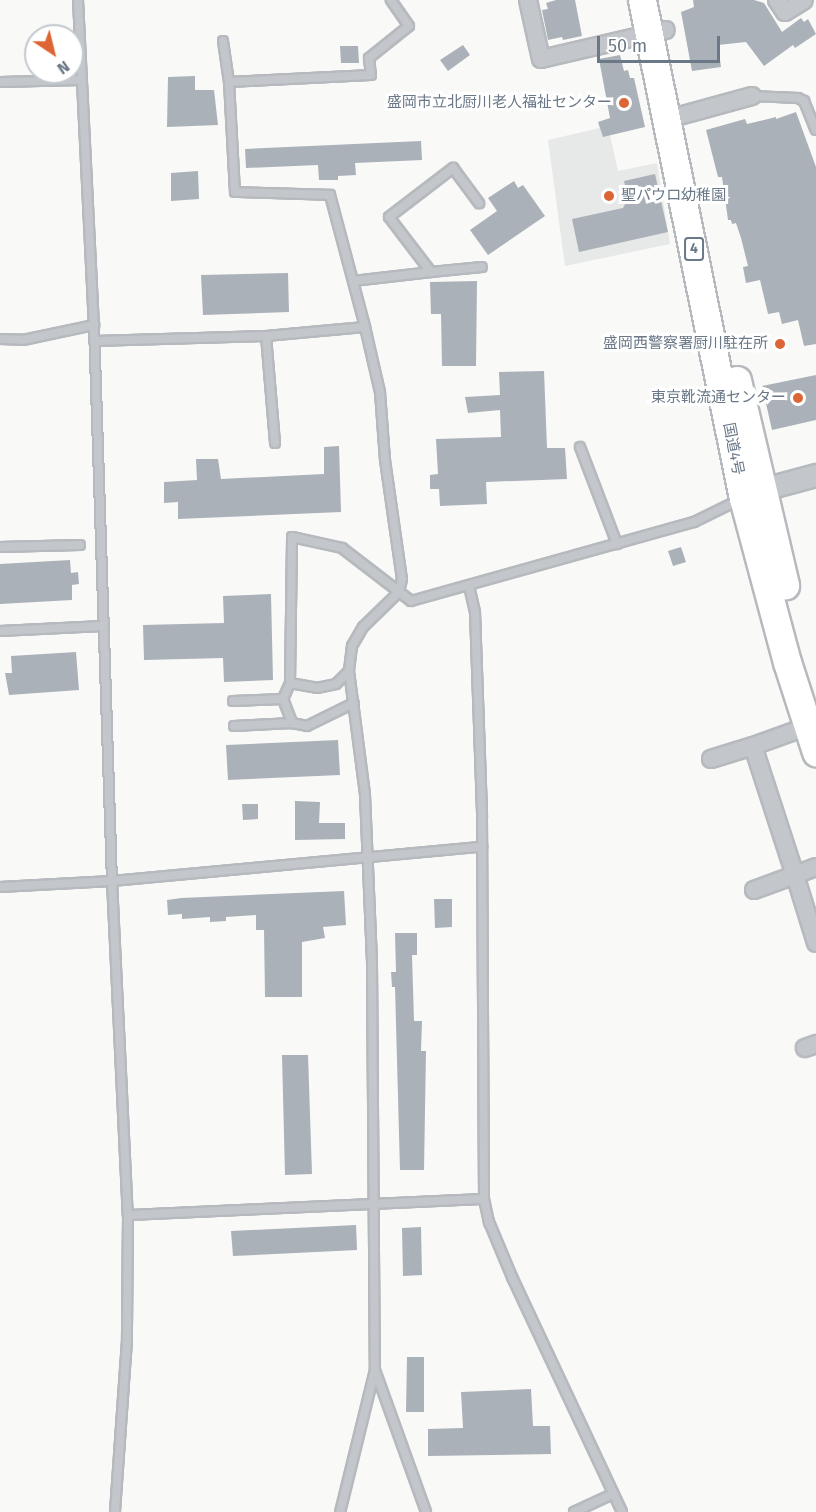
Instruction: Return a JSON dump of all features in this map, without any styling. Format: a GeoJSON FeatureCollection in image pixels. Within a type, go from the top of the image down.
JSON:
{"type":"FeatureCollection","features":[{"type":"Feature","properties":{"kind":"highway","name":"国道4号"},"geometry":{"type":"LineString","coordinates":[[642,0],[658,32]]}},
{"type":"Feature","properties":{"kind":"highway","name":"国道4号"},"geometry":{"type":"LineString","coordinates":[[659,0],[658,32],[730,351],[753,494],[812,725],[816,752]]}},
{"type":"Feature","properties":{"kind":"highway","name":"国道4号"},"geometry":{"type":"LineString","coordinates":[[753,494],[769,520],[816,699]]}},
{"type":"Feature","properties":{"kind":"street"},"geometry":{"type":"LineString","coordinates":[[528,0],[541,59],[658,32]]}},
{"type":"Feature","properties":{"kind":"street"},"geometry":{"type":"LineString","coordinates":[[777,0],[785,12],[804,0]]}},
{"type":"Feature","properties":{"kind":"street"},"geometry":{"type":"LineString","coordinates":[[676,117],[752,96]]}},
{"type":"Feature","properties":{"kind":"street"},"geometry":{"type":"LineString","coordinates":[[753,494],[816,475]]}},
{"type":"Feature","properties":{"kind":"street"},"geometry":{"type":"LineString","coordinates":[[711,759],[812,725]]}},
{"type":"Feature","properties":{"kind":"street"},"geometry":{"type":"LineString","coordinates":[[753,746],[816,943]]}},
{"type":"Feature","properties":{"kind":"street"},"geometry":{"type":"LineString","coordinates":[[754,890],[816,867]]}},
{"type":"Feature","properties":{"kind":"lane"},"geometry":{"type":"LineString","coordinates":[[78,0],[79,24]]}},
{"type":"Feature","properties":{"kind":"lane"},"geometry":{"type":"LineString","coordinates":[[229,82],[371,75],[369,58],[409,26],[391,0]]}},
{"type":"Feature","properties":{"kind":"lane"},"geometry":{"type":"LineString","coordinates":[[224,41],[229,82],[235,192],[330,195],[380,392],[385,460],[402,579],[399,592],[363,627],[352,646],[349,671],[365,795],[368,856],[376,1203],[375,1370],[340,1512]]}},
{"type":"Feature","properties":{"kind":"lane"},"geometry":{"type":"LineString","coordinates":[[0,82],[24,81]]}},
{"type":"Feature","properties":{"kind":"lane"},"geometry":{"type":"LineString","coordinates":[[82,84],[94,326],[112,881],[128,1215],[127,1340],[115,1512]]}},
{"type":"Feature","properties":{"kind":"lane"},"geometry":{"type":"LineString","coordinates":[[752,96],[798,98],[804,101],[816,130]]}},
{"type":"Feature","properties":{"kind":"lane"},"geometry":{"type":"LineString","coordinates":[[431,272],[389,217],[453,168],[479,203]]}},
{"type":"Feature","properties":{"kind":"lane"},"geometry":{"type":"LineString","coordinates":[[353,281],[482,267]]}},
{"type":"Feature","properties":{"kind":"lane"},"geometry":{"type":"LineString","coordinates":[[0,339],[23,340],[94,326]]}},
{"type":"Feature","properties":{"kind":"lane"},"geometry":{"type":"LineString","coordinates":[[94,340],[266,336],[365,327]]}},
{"type":"Feature","properties":{"kind":"lane"},"geometry":{"type":"LineString","coordinates":[[266,336],[274,443]]}},
{"type":"Feature","properties":{"kind":"lane"},"geometry":{"type":"LineString","coordinates":[[580,447],[617,544]]}},
{"type":"Feature","properties":{"kind":"lane"},"geometry":{"type":"LineString","coordinates":[[292,723],[282,699],[290,683],[292,537],[342,548],[411,601],[694,522],[753,494]]}},
{"type":"Feature","properties":{"kind":"lane"},"geometry":{"type":"LineString","coordinates":[[0,547],[80,545]]}},
{"type":"Feature","properties":{"kind":"lane"},"geometry":{"type":"LineString","coordinates":[[469,586],[475,612],[482,847],[484,1199],[489,1222],[512,1277],[622,1512]]}},
{"type":"Feature","properties":{"kind":"lane"},"geometry":{"type":"LineString","coordinates":[[0,630],[103,626]]}},
{"type":"Feature","properties":{"kind":"lane"},"geometry":{"type":"LineString","coordinates":[[290,683],[317,688],[336,684],[349,671]]}},
{"type":"Feature","properties":{"kind":"lane"},"geometry":{"type":"LineString","coordinates":[[233,701],[282,699]]}},
{"type":"Feature","properties":{"kind":"lane"},"geometry":{"type":"LineString","coordinates":[[234,726],[292,723],[307,726],[354,703]]}},
{"type":"Feature","properties":{"kind":"lane"},"geometry":{"type":"LineString","coordinates":[[0,887],[112,881],[482,847]]}},
{"type":"Feature","properties":{"kind":"lane"},"geometry":{"type":"LineString","coordinates":[[128,1215],[484,1199]]}},
{"type":"Feature","properties":{"kind":"lane"},"geometry":{"type":"LineString","coordinates":[[375,1370],[426,1512]]}},
{"type":"Feature","properties":{"kind":"lane"},"geometry":{"type":"LineString","coordinates":[[574,1512],[613,1494]]}},
{"type":"Feature","properties":{"kind":"shaded area","name":"聖パウロ幼稚園"},"geometry":{"type":"Polygon","coordinates":[[[608,126],[618,171],[657,163],[670,244],[565,266],[548,140],[608,126]]]}},
{"type":"Feature","properties":{"kind":"building"},"geometry":{"type":"Polygon","coordinates":[[[556,0],[575,0],[582,36],[548,40],[542,10],[548,9],[546,3],[556,0]]]}},
{"type":"Feature","properties":{"kind":"building"},"geometry":{"type":"Polygon","coordinates":[[[693,0],[754,0],[764,3],[782,32],[801,18],[804,22],[808,19],[816,34],[795,48],[793,45],[764,66],[746,42],[718,45],[721,67],[692,71],[681,12],[694,7],[693,0]]]}},
{"type":"Feature","properties":{"kind":"building"},"geometry":{"type":"Polygon","coordinates":[[[463,45],[470,55],[448,71],[440,60],[463,45]]]}},
{"type":"Feature","properties":{"kind":"building"},"geometry":{"type":"Polygon","coordinates":[[[340,46],[358,46],[359,63],[341,63],[340,46]]]}},
{"type":"Feature","properties":{"kind":"building","name":"盛岡市立北厨川老人福祉センター"},"geometry":{"type":"Polygon","coordinates":[[[620,55],[624,71],[628,70],[630,78],[634,78],[645,127],[603,137],[598,122],[610,118],[599,59],[620,55]]]}},
{"type":"Feature","properties":{"kind":"building"},"geometry":{"type":"Polygon","coordinates":[[[195,76],[195,90],[214,90],[218,125],[167,127],[168,77],[195,76]]]}},
{"type":"Feature","properties":{"kind":"building"},"geometry":{"type":"Polygon","coordinates":[[[796,112],[816,167],[816,344],[804,346],[798,320],[782,324],[779,312],[768,314],[760,280],[746,283],[743,267],[748,266],[741,238],[736,223],[732,224],[731,220],[728,220],[722,177],[718,177],[706,130],[745,119],[747,124],[776,117],[776,119],[796,112]]]}},
{"type":"Feature","properties":{"kind":"building"},"geometry":{"type":"Polygon","coordinates":[[[421,141],[422,160],[355,163],[356,175],[338,176],[338,180],[319,180],[318,165],[246,168],[245,149],[421,141]]]}},
{"type":"Feature","properties":{"kind":"building"},"geometry":{"type":"Polygon","coordinates":[[[198,171],[199,199],[171,201],[171,173],[198,171]]]}},
{"type":"Feature","properties":{"kind":"building"},"geometry":{"type":"Polygon","coordinates":[[[655,174],[668,232],[579,252],[572,219],[623,208],[628,198],[624,181],[655,174]]]}},
{"type":"Feature","properties":{"kind":"building"},"geometry":{"type":"Polygon","coordinates":[[[514,181],[518,188],[523,185],[545,216],[488,255],[470,230],[497,211],[488,198],[514,181]]]}},
{"type":"Feature","properties":{"kind":"building"},"geometry":{"type":"Polygon","coordinates":[[[288,273],[289,312],[203,315],[201,275],[288,273]]]}},
{"type":"Feature","properties":{"kind":"building"},"geometry":{"type":"Polygon","coordinates":[[[477,281],[476,366],[442,366],[441,314],[431,314],[430,282],[477,281]]]}},
{"type":"Feature","properties":{"kind":"building"},"geometry":{"type":"Polygon","coordinates":[[[544,371],[547,448],[565,448],[567,479],[486,482],[487,504],[440,506],[439,489],[430,489],[430,475],[438,474],[436,439],[501,437],[500,410],[468,413],[465,397],[500,395],[499,372],[544,371]]]}},
{"type":"Feature","properties":{"kind":"building"},"geometry":{"type":"Polygon","coordinates":[[[816,375],[816,420],[772,430],[762,386],[816,375]]]}},
{"type":"Feature","properties":{"kind":"building"},"geometry":{"type":"Polygon","coordinates":[[[339,446],[341,512],[178,519],[178,502],[164,503],[164,482],[197,480],[196,459],[218,459],[221,479],[324,474],[324,447],[339,446]]]}},
{"type":"Feature","properties":{"kind":"building"},"geometry":{"type":"Polygon","coordinates":[[[681,547],[686,562],[673,566],[668,551],[681,547]]]}},
{"type":"Feature","properties":{"kind":"building"},"geometry":{"type":"Polygon","coordinates":[[[70,560],[71,573],[78,572],[79,584],[72,585],[72,600],[0,604],[0,564],[70,560]]]}},
{"type":"Feature","properties":{"kind":"building"},"geometry":{"type":"Polygon","coordinates":[[[271,594],[273,680],[224,682],[223,658],[144,660],[143,625],[224,623],[223,596],[271,594]]]}},
{"type":"Feature","properties":{"kind":"building"},"geometry":{"type":"Polygon","coordinates":[[[76,652],[79,690],[9,695],[5,673],[12,673],[11,656],[76,652]]]}},
{"type":"Feature","properties":{"kind":"building"},"geometry":{"type":"Polygon","coordinates":[[[338,740],[340,775],[228,780],[226,745],[338,740]]]}},
{"type":"Feature","properties":{"kind":"building"},"geometry":{"type":"Polygon","coordinates":[[[295,801],[320,802],[319,823],[345,823],[345,839],[295,840],[295,801]]]}},
{"type":"Feature","properties":{"kind":"building"},"geometry":{"type":"Polygon","coordinates":[[[242,804],[258,804],[258,819],[243,820],[242,804]]]}},
{"type":"Feature","properties":{"kind":"building"},"geometry":{"type":"Polygon","coordinates":[[[344,891],[346,925],[323,927],[325,938],[302,942],[302,997],[265,997],[264,930],[256,930],[256,915],[226,917],[226,921],[210,922],[210,917],[182,919],[182,914],[168,915],[167,900],[181,898],[344,891]]]}},
{"type":"Feature","properties":{"kind":"building"},"geometry":{"type":"Polygon","coordinates":[[[434,899],[452,899],[452,927],[435,928],[434,899]]]}},
{"type":"Feature","properties":{"kind":"building"},"geometry":{"type":"Polygon","coordinates":[[[395,933],[417,933],[417,955],[412,955],[414,1021],[422,1021],[421,1051],[426,1051],[424,1170],[400,1170],[395,987],[392,987],[391,972],[396,972],[395,933]]]}},
{"type":"Feature","properties":{"kind":"building"},"geometry":{"type":"Polygon","coordinates":[[[282,1055],[308,1055],[312,1174],[285,1175],[282,1055]]]}},
{"type":"Feature","properties":{"kind":"building"},"geometry":{"type":"Polygon","coordinates":[[[356,1225],[357,1250],[233,1256],[231,1231],[356,1225]]]}},
{"type":"Feature","properties":{"kind":"building"},"geometry":{"type":"Polygon","coordinates":[[[421,1227],[422,1275],[403,1276],[402,1228],[421,1227]]]}},
{"type":"Feature","properties":{"kind":"building"},"geometry":{"type":"Polygon","coordinates":[[[407,1357],[424,1357],[424,1412],[406,1412],[407,1357]]]}},
{"type":"Feature","properties":{"kind":"building"},"geometry":{"type":"Polygon","coordinates":[[[531,1389],[533,1426],[550,1426],[551,1454],[428,1456],[428,1429],[463,1428],[461,1392],[531,1389]]]}},
{"type":"Feature","properties":{"kind":"place","name":"盛岡市立北厨川老人福祉センター"},"geometry":{"type":"Point","coordinates":[624,103]}},
{"type":"Feature","properties":{"kind":"place","name":"聖パウロ幼稚園"},"geometry":{"type":"Point","coordinates":[609,196]}},
{"type":"Feature","properties":{"kind":"place","name":"盛岡西警察署厨川駐在所"},"geometry":{"type":"Point","coordinates":[780,344]}},
{"type":"Feature","properties":{"kind":"place","name":"東京靴流通センター"},"geometry":{"type":"Point","coordinates":[798,398]}}]}
